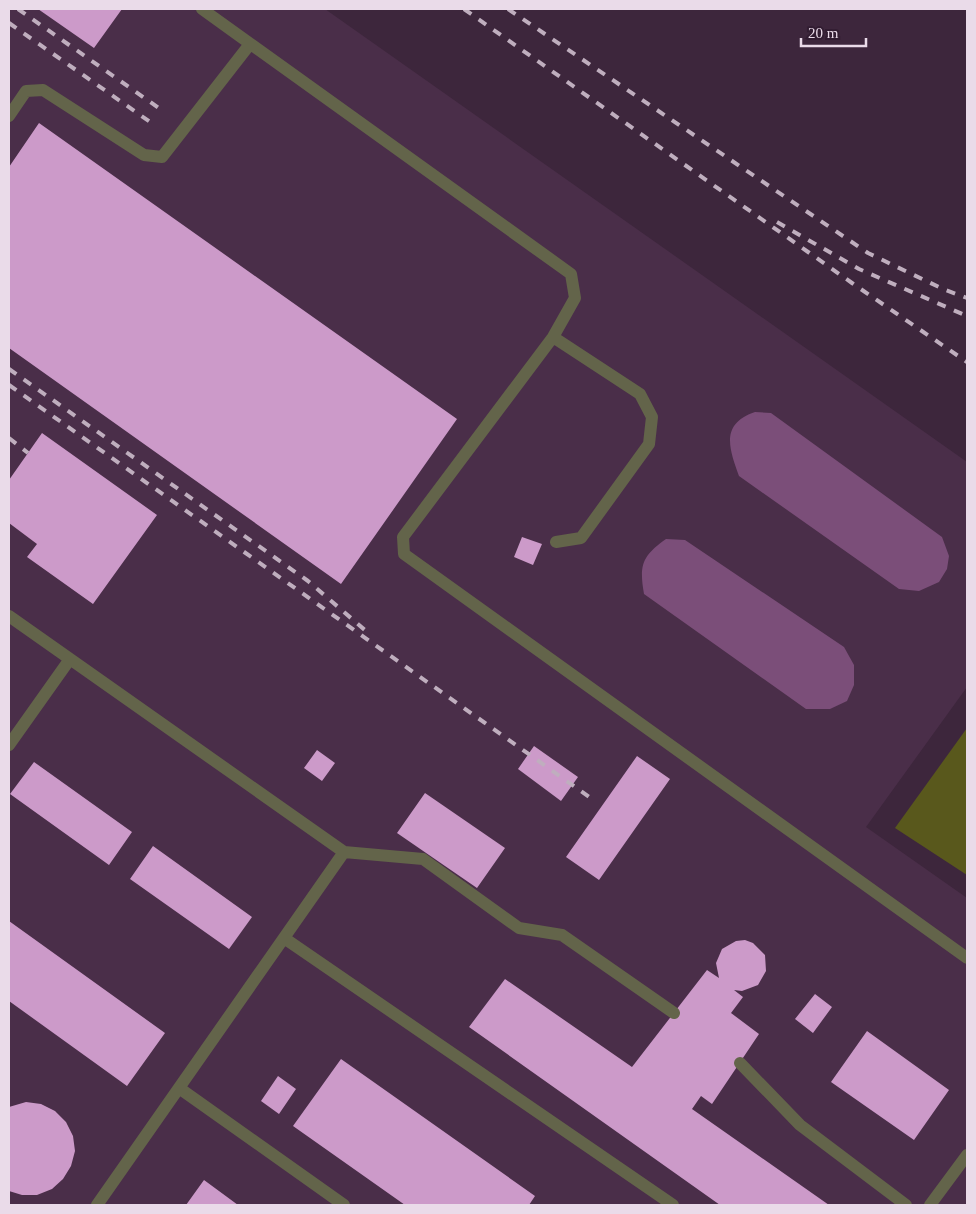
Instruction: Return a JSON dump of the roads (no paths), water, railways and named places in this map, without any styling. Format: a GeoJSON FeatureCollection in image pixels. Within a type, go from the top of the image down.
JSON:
{"type":"FeatureCollection","features":[{"type":"Feature","properties":{"kind":"lane"},"geometry":{"type":"LineString","coordinates":[[202,9],[571,274],[575,298],[553,337],[403,537],[404,554],[967,958]]}},
{"type":"Feature","properties":{"kind":"lane"},"geometry":{"type":"LineString","coordinates":[[9,116],[26,91],[43,90],[144,155],[162,156],[250,44]]}},
{"type":"Feature","properties":{"kind":"lane"},"geometry":{"type":"LineString","coordinates":[[553,337],[640,394],[652,417],[649,444],[581,538],[556,542]]}},
{"type":"Feature","properties":{"kind":"lane"},"geometry":{"type":"LineString","coordinates":[[9,616],[344,852],[423,859],[519,928],[562,935],[674,1013]]}},
{"type":"Feature","properties":{"kind":"lane"},"geometry":{"type":"LineString","coordinates":[[9,746],[70,659]]}},
{"type":"Feature","properties":{"kind":"lane"},"geometry":{"type":"LineString","coordinates":[[97,1205],[344,852]]}},
{"type":"Feature","properties":{"kind":"lane"},"geometry":{"type":"LineString","coordinates":[[284,938],[673,1205]]}},
{"type":"Feature","properties":{"kind":"lane"},"geometry":{"type":"LineString","coordinates":[[740,1063],[800,1125],[906,1205]]}},
{"type":"Feature","properties":{"kind":"lane"},"geometry":{"type":"LineString","coordinates":[[179,1088],[344,1205]]}},
{"type":"Feature","properties":{"kind":"lane"},"geometry":{"type":"LineString","coordinates":[[930,1205],[967,1155]]}},
{"type":"Feature","properties":{"kind":"railway"},"geometry":{"type":"LineString","coordinates":[[18,9],[163,111]]}},
{"type":"Feature","properties":{"kind":"railway"},"geometry":{"type":"LineString","coordinates":[[464,9],[967,362]]}},
{"type":"Feature","properties":{"kind":"railway"},"geometry":{"type":"LineString","coordinates":[[508,9],[868,253],[943,289],[967,298]]}},
{"type":"Feature","properties":{"kind":"railway"},"geometry":{"type":"LineString","coordinates":[[9,23],[153,124]]}},
{"type":"Feature","properties":{"kind":"railway"},"geometry":{"type":"LineString","coordinates":[[777,222],[859,269],[967,316]]}},
{"type":"Feature","properties":{"kind":"railway"},"geometry":{"type":"LineString","coordinates":[[9,369],[308,581],[366,631]]}},
{"type":"Feature","properties":{"kind":"railway"},"geometry":{"type":"LineString","coordinates":[[9,385],[592,799]]}},
{"type":"Feature","properties":{"kind":"railway"},"geometry":{"type":"LineString","coordinates":[[9,438],[28,453]]}}]}
